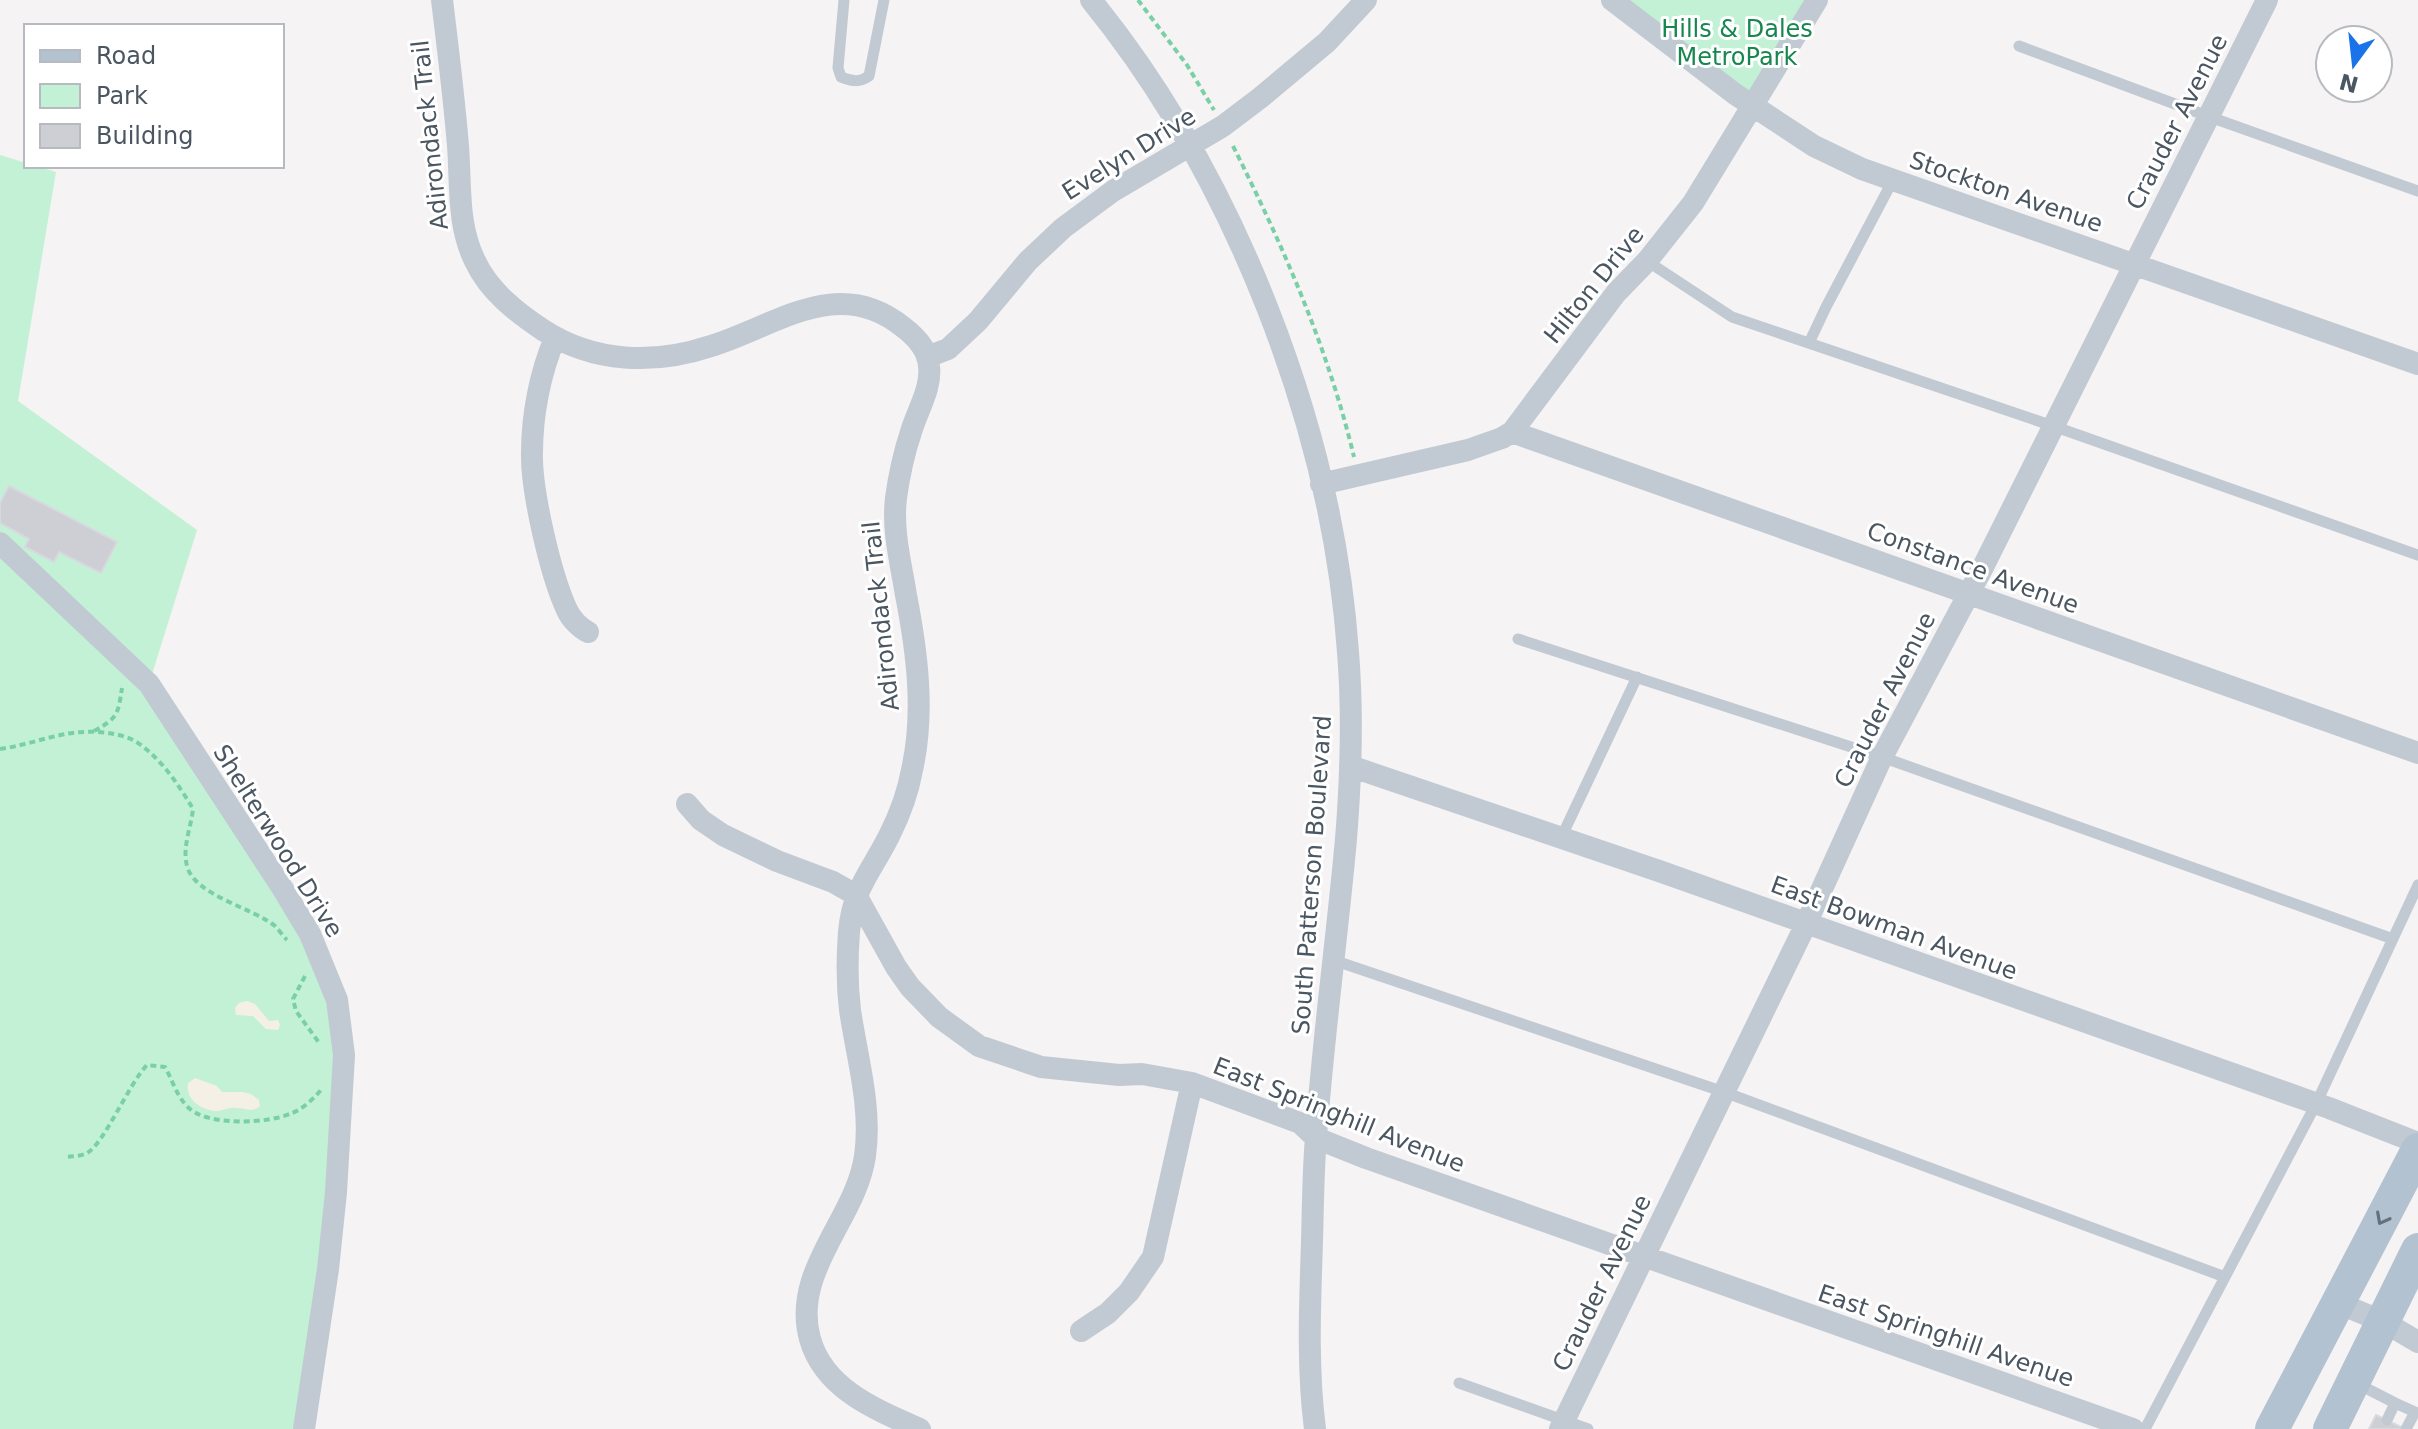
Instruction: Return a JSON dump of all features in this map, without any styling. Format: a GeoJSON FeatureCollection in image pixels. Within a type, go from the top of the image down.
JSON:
{"type":"FeatureCollection","features":[{"type":"Feature","properties":{"kind":"main road"},"geometry":{"type":"LineString","coordinates":[[2272,1429],[2415,1156]]}},
{"type":"Feature","properties":{"kind":"main road"},"geometry":{"type":"LineString","coordinates":[[2330,1429],[2418,1250]]}},
{"type":"Feature","properties":{"kind":"street","name":"Adirondack Trail"},"geometry":{"type":"LineString","coordinates":[[442,0],[453,88],[461,208],[468,243],[485,277],[508,304],[555,338],[589,353],[654,359],[711,347],[821,304],[843,303],[883,312],[905,328],[921,345],[927,357],[929,380],[908,443],[895,503],[896,538],[913,634],[919,703],[918,735],[903,803],[888,839],[856,895],[849,930],[848,981],[865,1100],[865,1154],[853,1196],[814,1275],[807,1311],[808,1333],[815,1355],[842,1388],[873,1408],[920,1429]]}},
{"type":"Feature","properties":{"kind":"street","name":"South Patterson Boulevard"},"geometry":{"type":"LineString","coordinates":[[1091,0],[1135,58],[1189,147],[1246,255],[1273,321],[1300,403],[1338,562],[1348,650],[1350,766],[1346,838],[1316,1138],[1309,1344],[1315,1429]]}},
{"type":"Feature","properties":{"kind":"street","name":"Evelyn Drive"},"geometry":{"type":"LineString","coordinates":[[927,357],[948,349],[978,321],[1028,261],[1063,228],[1113,191],[1223,126],[1327,42],[1366,0]]}},
{"type":"Feature","properties":{"kind":"street","name":"Stockton Avenue"},"geometry":{"type":"LineString","coordinates":[[1612,0],[1752,105],[1814,146],[1862,169],[2418,364]]}},
{"type":"Feature","properties":{"kind":"street","name":"Hilton Drive"},"geometry":{"type":"LineString","coordinates":[[1512,432],[1616,293],[1647,261],[1693,203],[1817,0]]}},
{"type":"Feature","properties":{"kind":"street","name":"Crauder Avenue"},"geometry":{"type":"LineString","coordinates":[[1562,1425],[1806,924],[1882,757],[1968,594],[2267,0]]}},
{"type":"Feature","properties":{"kind":"street"},"geometry":{"type":"LineString","coordinates":[[555,338],[541,384],[531,456],[552,568],[568,613],[588,632]]}},
{"type":"Feature","properties":{"kind":"street"},"geometry":{"type":"LineString","coordinates":[[1321,484],[1468,450],[1512,432]]}},
{"type":"Feature","properties":{"kind":"street","name":"Constance Avenue"},"geometry":{"type":"LineString","coordinates":[[1512,432],[2418,753]]}},
{"type":"Feature","properties":{"kind":"street","name":"Shelterwood Drive"},"geometry":{"type":"LineString","coordinates":[[0,543],[149,684],[310,934],[337,1000],[344,1055],[339,1161],[328,1269],[304,1429]]}},
{"type":"Feature","properties":{"kind":"street","name":"East Bowman Avenue"},"geometry":{"type":"LineString","coordinates":[[1350,766],[2316,1104],[2415,1156]]}},
{"type":"Feature","properties":{"kind":"street"},"geometry":{"type":"LineString","coordinates":[[687,804],[701,820],[723,835],[856,895]]}},
{"type":"Feature","properties":{"kind":"street","name":"East Springhill Avenue"},"geometry":{"type":"LineString","coordinates":[[856,895],[910,987],[939,1017],[979,1046],[1049,1069],[1142,1074],[1192,1083],[1300,1123],[1316,1138],[1366,1158],[2133,1429]]}},
{"type":"Feature","properties":{"kind":"street"},"geometry":{"type":"LineString","coordinates":[[1081,1331],[1108,1313],[1129,1292],[1153,1257],[1192,1083]]}},
{"type":"Feature","properties":{"kind":"street"},"geometry":{"type":"LineString","coordinates":[[2338,1303],[2384,1322],[2418,1342]]}},
{"type":"Feature","properties":{"kind":"lane"},"geometry":{"type":"LineString","coordinates":[[844,0],[838,68],[841,77],[862,81],[869,76],[884,0]]}},
{"type":"Feature","properties":{"kind":"lane"},"geometry":{"type":"LineString","coordinates":[[2019,46],[2418,191]]}},
{"type":"Feature","properties":{"kind":"lane"},"geometry":{"type":"LineString","coordinates":[[1809,343],[1893,180]]}},
{"type":"Feature","properties":{"kind":"lane"},"geometry":{"type":"LineString","coordinates":[[1647,261],[1732,317],[2418,555]]}},
{"type":"Feature","properties":{"kind":"lane"},"geometry":{"type":"LineString","coordinates":[[1518,639],[1882,757],[2393,939]]}},
{"type":"Feature","properties":{"kind":"lane"},"geometry":{"type":"LineString","coordinates":[[1561,838],[1637,677]]}},
{"type":"Feature","properties":{"kind":"lane"},"geometry":{"type":"LineString","coordinates":[[2145,1429],[2316,1104],[2418,885]]}},
{"type":"Feature","properties":{"kind":"lane"},"geometry":{"type":"LineString","coordinates":[[1333,960],[1724,1092],[2225,1277]]}},
{"type":"Feature","properties":{"kind":"lane"},"geometry":{"type":"LineString","coordinates":[[2354,1382],[2417,1411],[2406,1429]]}},
{"type":"Feature","properties":{"kind":"lane"},"geometry":{"type":"LineString","coordinates":[[1459,1383],[1562,1425],[1588,1429]]}},
{"type":"Feature","properties":{"kind":"lane"},"geometry":{"type":"LineString","coordinates":[[2387,1420],[2395,1403]]}},
{"type":"Feature","properties":{"kind":"path"},"geometry":{"type":"LineString","coordinates":[[1138,0],[1187,65],[1223,126],[1292,270],[1326,361],[1359,475]]}},
{"type":"Feature","properties":{"kind":"path"},"geometry":{"type":"LineString","coordinates":[[94,731],[113,721],[120,703],[125,662]]}},
{"type":"Feature","properties":{"kind":"path"},"geometry":{"type":"LineString","coordinates":[[0,749],[67,733],[94,731],[132,739],[181,789],[193,809],[186,845],[186,865],[191,876],[205,888],[274,925],[295,951]]}},
{"type":"Feature","properties":{"kind":"path"},"geometry":{"type":"LineString","coordinates":[[305,971],[304,980],[293,999],[296,1011],[325,1049]]}},
{"type":"Feature","properties":{"kind":"path"},"geometry":{"type":"LineString","coordinates":[[68,1157],[86,1154],[97,1144],[135,1078],[147,1065],[165,1067],[180,1100],[192,1111],[225,1121],[293,1113],[322,1088]]}},
{"type":"Feature","properties":{"kind":"green space","name":"Hills & Dales MetroPark"},"geometry":{"type":"Polygon","coordinates":[[[1612,0],[1817,0],[1752,105],[1612,0]]]}},
{"type":"Feature","properties":{"kind":"green space"},"geometry":{"type":"Polygon","coordinates":[[[0,155],[24,162],[24,168],[56,172],[18,401],[197,530],[149,684],[283,889],[341,1024],[304,1429],[0,1429],[0,155]]]}},
{"type":"Feature","properties":{"kind":"sand"},"geometry":{"type":"Polygon","coordinates":[[[247,1001],[255,1004],[269,1021],[278,1020],[278,1030],[266,1029],[253,1016],[236,1015],[235,1008],[247,1001]]]}},
{"type":"Feature","properties":{"kind":"sand"},"geometry":{"type":"Polygon","coordinates":[[[195,1078],[217,1086],[222,1092],[251,1094],[259,1100],[260,1106],[252,1110],[205,1109],[195,1103],[189,1094],[188,1083],[195,1078]]]}},
{"type":"Feature","properties":{"kind":"building"},"geometry":{"type":"Polygon","coordinates":[[[9,486],[117,542],[101,573],[59,552],[54,562],[25,547],[29,539],[0,523],[0,503],[9,486]]]}},
{"type":"Feature","properties":{"kind":"building"},"geometry":{"type":"Polygon","coordinates":[[[2376,1415],[2405,1429],[2369,1429],[2376,1415]]]}}]}
